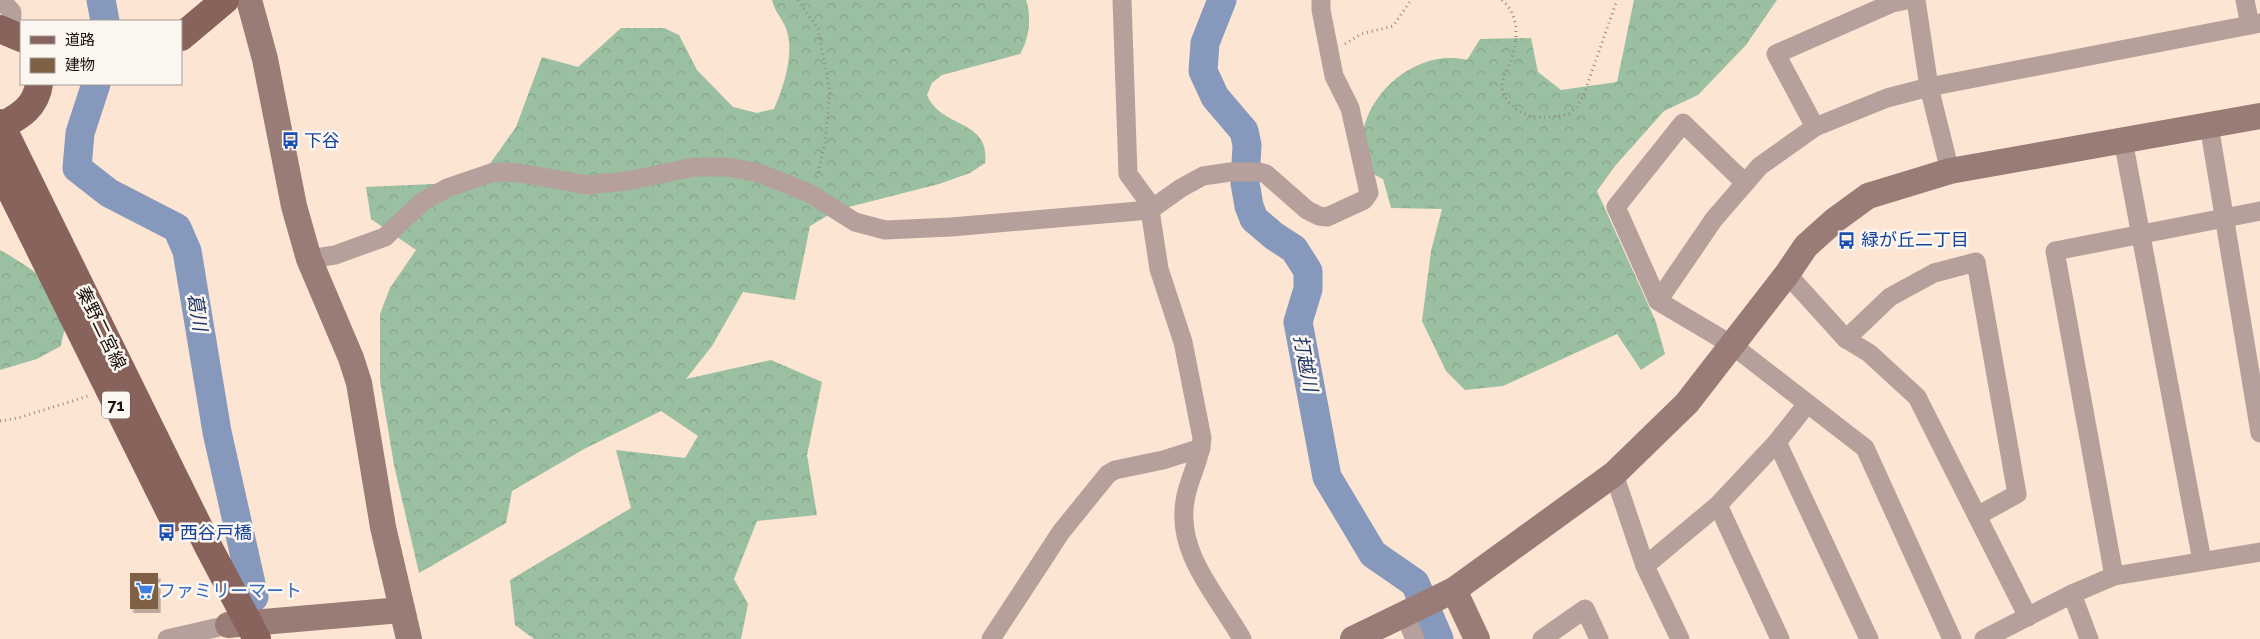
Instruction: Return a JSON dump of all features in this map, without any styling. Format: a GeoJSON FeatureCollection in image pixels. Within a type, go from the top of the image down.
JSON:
{"type":"FeatureCollection","features":[{"type":"Feature","properties":{"kind":"main road"},"geometry":{"type":"LineString","coordinates":[[182,36],[225,0]]}},
{"type":"Feature","properties":{"kind":"main road"},"geometry":{"type":"LineString","coordinates":[[1,125],[21,116],[32,105],[39,85]]}},
{"type":"Feature","properties":{"kind":"main road","name":"秦野二宮線"},"geometry":{"type":"LineString","coordinates":[[1,125],[209,548],[242,628]]}},
{"type":"Feature","properties":{"kind":"main road","name":"秦野二宮線"},"geometry":{"type":"LineString","coordinates":[[0,169],[109,390],[242,628]]}},
{"type":"Feature","properties":{"kind":"street"},"geometry":{"type":"LineString","coordinates":[[2,0],[12,12],[11,33]]}},
{"type":"Feature","properties":{"kind":"street"},"geometry":{"type":"LineString","coordinates":[[249,0],[265,59],[294,206],[309,259],[351,358],[359,383],[383,527],[409,639]]}},
{"type":"Feature","properties":{"kind":"street"},"geometry":{"type":"LineString","coordinates":[[1122,0],[1128,174],[1146,200],[1150,210],[1159,269],[1183,342],[1200,428],[1201,448],[1185,499],[1186,540],[1200,571],[1242,639]]}},
{"type":"Feature","properties":{"kind":"street"},"geometry":{"type":"LineString","coordinates":[[309,259],[335,255],[385,237],[423,201],[447,188],[494,172],[520,173],[586,185],[626,182],[694,167],[728,167],[759,173],[809,193],[855,222],[885,230],[951,228],[1150,210],[1194,180],[1211,174],[1259,172],[1266,174],[1314,214],[1327,217],[1364,200],[1369,193],[1350,108],[1334,76],[1321,10],[1321,0]]}},
{"type":"Feature","properties":{"kind":"street"},"geometry":{"type":"LineString","coordinates":[[1815,127],[1776,54],[1892,2],[1907,0]]}},
{"type":"Feature","properties":{"kind":"street"},"geometry":{"type":"LineString","coordinates":[[1916,0],[1929,87],[1950,171]]}},
{"type":"Feature","properties":{"kind":"street"},"geometry":{"type":"LineString","coordinates":[[1658,301],[1714,219],[1760,166],[1815,127],[1887,98],[1929,87],[2255,24],[2245,0]]}},
{"type":"Feature","properties":{"kind":"street"},"geometry":{"type":"LineString","coordinates":[[1353,639],[1450,592],[1614,474],[1687,403],[1787,274],[1806,246],[1835,220],[1868,196],[1950,171],[2260,116]]}},
{"type":"Feature","properties":{"kind":"street"},"geometry":{"type":"LineString","coordinates":[[1745,183],[1683,123],[1616,207],[1658,301],[1732,345],[1866,448],[1952,639]]}},
{"type":"Feature","properties":{"kind":"street"},"geometry":{"type":"LineString","coordinates":[[2209,125],[2260,433]]}},
{"type":"Feature","properties":{"kind":"street"},"geometry":{"type":"LineString","coordinates":[[2123,140],[2202,561]]}},
{"type":"Feature","properties":{"kind":"street"},"geometry":{"type":"LineString","coordinates":[[2114,576],[2055,251],[2260,211]]}},
{"type":"Feature","properties":{"kind":"street"},"geometry":{"type":"LineString","coordinates":[[1846,339],[1890,297],[1934,274],[1976,262],[2017,494],[1977,516]]}},
{"type":"Feature","properties":{"kind":"street"},"geometry":{"type":"LineString","coordinates":[[1787,274],[1846,339],[1869,354],[1917,397],[2028,617]]}},
{"type":"Feature","properties":{"kind":"street"},"geometry":{"type":"LineString","coordinates":[[1645,566],[1718,504],[1777,442],[1808,404]]}},
{"type":"Feature","properties":{"kind":"street"},"geometry":{"type":"LineString","coordinates":[[1777,442],[1870,639]]}},
{"type":"Feature","properties":{"kind":"street"},"geometry":{"type":"LineString","coordinates":[[992,639],[1061,532],[1108,474],[1115,470],[1163,460],[1201,448]]}},
{"type":"Feature","properties":{"kind":"street"},"geometry":{"type":"LineString","coordinates":[[1614,474],[1645,566],[1680,639]]}},
{"type":"Feature","properties":{"kind":"street"},"geometry":{"type":"LineString","coordinates":[[1718,504],[1780,639]]}},
{"type":"Feature","properties":{"kind":"street"},"geometry":{"type":"LineString","coordinates":[[1984,639],[2072,594],[2114,576],[2260,552]]}},
{"type":"Feature","properties":{"kind":"street"},"geometry":{"type":"LineString","coordinates":[[1450,592],[1477,639]]}},
{"type":"Feature","properties":{"kind":"street"},"geometry":{"type":"LineString","coordinates":[[2072,594],[2089,639]]}},
{"type":"Feature","properties":{"kind":"street"},"geometry":{"type":"LineString","coordinates":[[1542,639],[1584,609],[1599,639]]}},
{"type":"Feature","properties":{"kind":"street"},"geometry":{"type":"LineString","coordinates":[[167,639],[242,628],[401,610]]}},
{"type":"Feature","properties":{"kind":"street"},"geometry":{"type":"LineString","coordinates":[[1408,612],[1415,639]]}},
{"type":"Feature","properties":{"kind":"path"},"geometry":{"type":"LineString","coordinates":[[798,0],[818,29],[830,92],[825,143],[816,180],[809,193]]}},
{"type":"Feature","properties":{"kind":"path"},"geometry":{"type":"LineString","coordinates":[[1332,59],[1353,37],[1393,26],[1411,0]]}},
{"type":"Feature","properties":{"kind":"path"},"geometry":{"type":"LineString","coordinates":[[1502,0],[1514,15],[1516,28],[1513,52],[1502,91],[1510,104],[1526,115],[1547,118],[1569,114],[1581,100],[1617,0]]}},
{"type":"Feature","properties":{"kind":"path"},"geometry":{"type":"LineString","coordinates":[[0,421],[18,418],[109,390]]}},
{"type":"Feature","properties":{"kind":"green space"},"geometry":{"type":"Polygon","coordinates":[[[772,0],[1026,0],[1029,28],[1026,42],[1020,54],[942,75],[932,83],[927,95],[934,106],[943,114],[973,131],[980,139],[985,149],[985,163],[970,173],[939,184],[837,210],[810,226],[795,300],[743,292],[712,346],[686,379],[771,360],[822,382],[807,455],[817,515],[757,521],[734,579],[748,604],[741,639],[534,639],[515,625],[510,580],[631,508],[616,450],[685,458],[698,436],[661,411],[586,448],[512,491],[506,523],[419,573],[394,465],[380,381],[380,314],[390,288],[416,250],[371,219],[366,187],[477,182],[516,127],[542,57],[578,67],[621,28],[664,28],[679,35],[697,70],[733,107],[757,113],[774,109],[785,80],[789,48],[786,28],[772,0]]]}},
{"type":"Feature","properties":{"kind":"green space"},"geometry":{"type":"Polygon","coordinates":[[[1634,0],[1777,0],[1746,45],[1698,95],[1664,111],[1615,166],[1597,191],[1656,322],[1665,354],[1641,370],[1617,334],[1503,386],[1465,390],[1446,371],[1422,321],[1431,251],[1442,209],[1391,208],[1383,179],[1373,174],[1363,150],[1362,142],[1365,124],[1372,107],[1383,91],[1397,78],[1413,68],[1430,61],[1449,58],[1467,60],[1480,39],[1531,38],[1538,72],[1561,90],[1617,82],[1634,0]]]}},
{"type":"Feature","properties":{"kind":"green space"},"geometry":{"type":"Polygon","coordinates":[[[0,250],[40,276],[49,285],[63,304],[66,319],[61,346],[37,359],[0,370],[0,250]]]}},
{"type":"Feature","properties":{"kind":"building","name":"ファミリーマート"},"geometry":{"type":"Polygon","coordinates":[[[130,573],[158,573],[158,609],[130,609],[130,573]]]}},
{"type":"Feature","properties":{"kind":"waterway","name":"葛川"},"geometry":{"type":"LineString","coordinates":[[101,0],[105,20]]}},
{"type":"Feature","properties":{"kind":"waterway","name":"打越川"},"geometry":{"type":"LineString","coordinates":[[1222,0],[1205,43],[1203,71],[1215,97],[1244,131],[1247,145],[1245,183],[1249,206],[1254,219],[1274,236],[1294,249],[1308,271],[1308,289],[1298,322],[1327,477],[1373,554],[1415,583],[1439,639]]}},
{"type":"Feature","properties":{"kind":"waterway","name":"葛川"},"geometry":{"type":"LineString","coordinates":[[96,85],[80,133],[77,168],[109,193],[177,228],[187,251],[217,432],[254,597]]}},
{"type":"Feature","properties":{"kind":"place","name":"下谷"},"geometry":{"type":"Point","coordinates":[290,141]}},
{"type":"Feature","properties":{"kind":"place","name":"緑が丘二丁目"},"geometry":{"type":"Point","coordinates":[1847,240]}},
{"type":"Feature","properties":{"kind":"place","name":"西谷戸橋"},"geometry":{"type":"Point","coordinates":[166,533]}},
{"type":"Feature","properties":{"kind":"place","name":"ファミリーマート"},"geometry":{"type":"Point","coordinates":[144,591]}}]}
